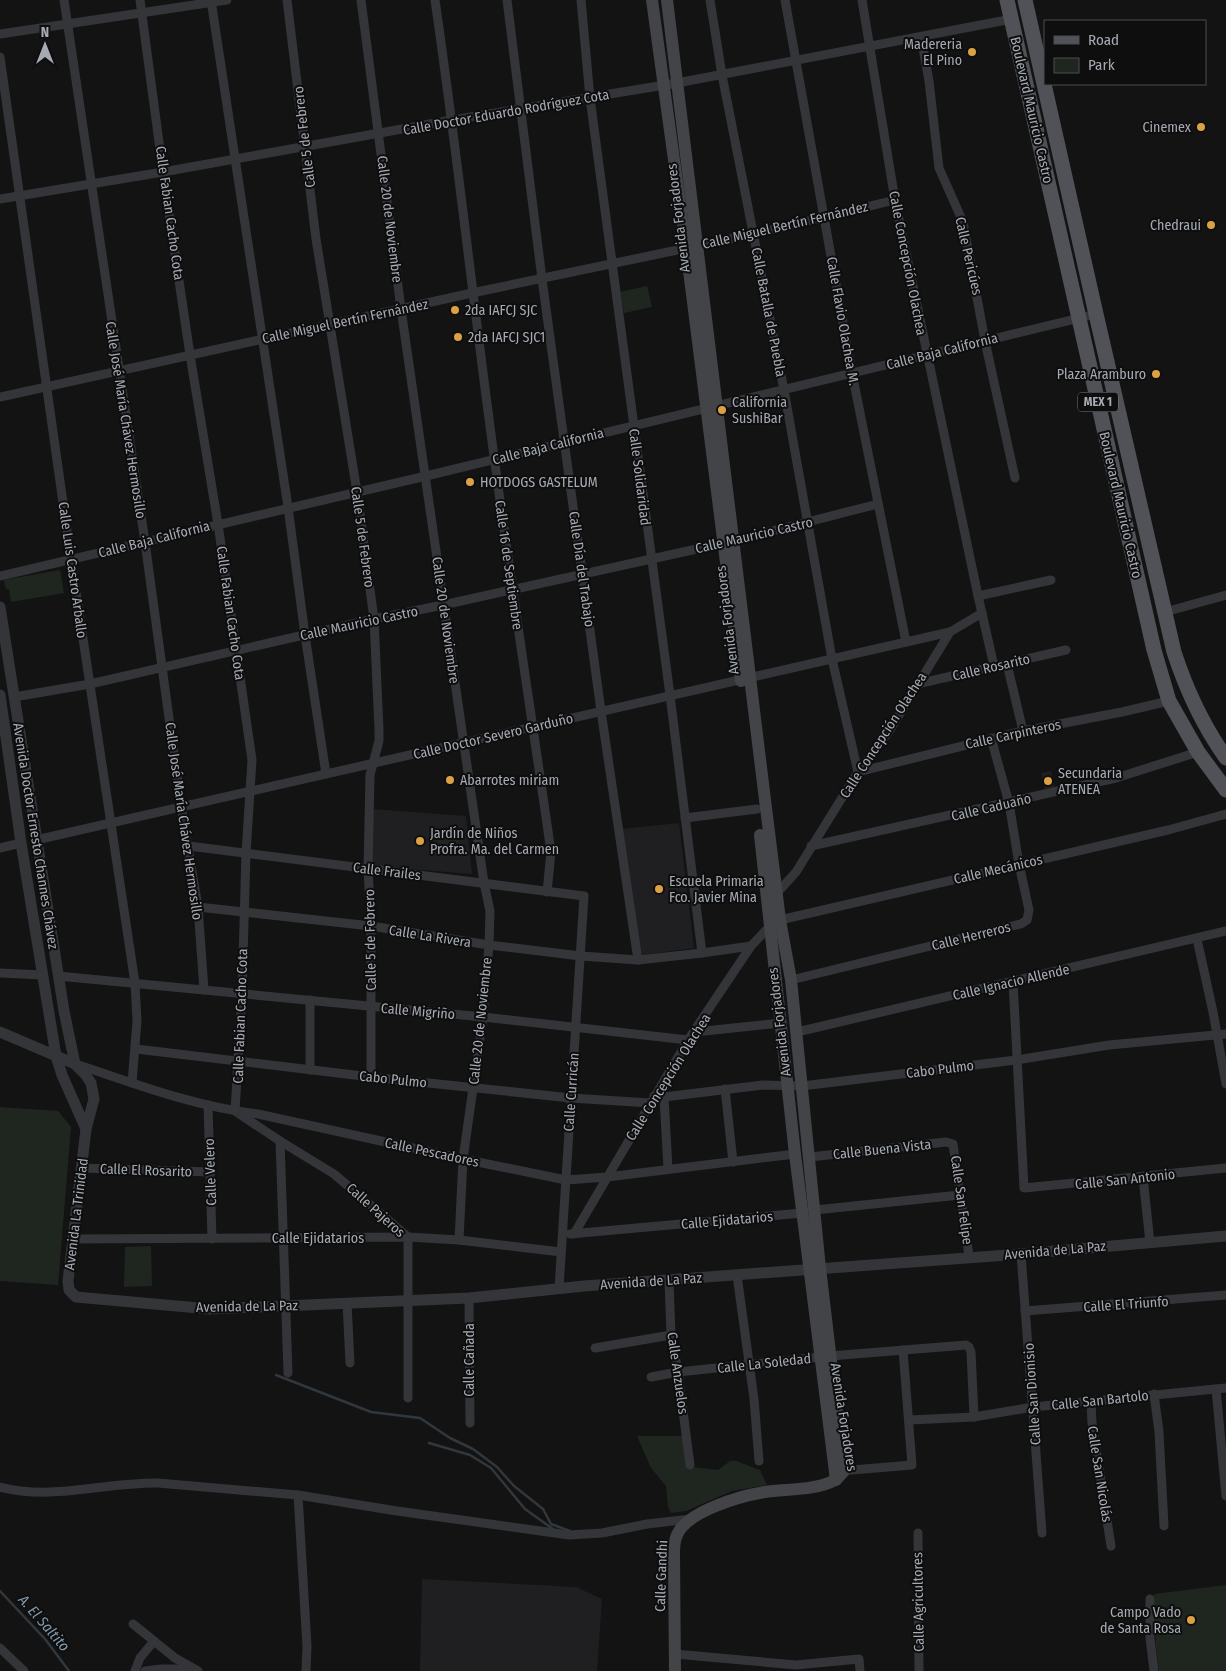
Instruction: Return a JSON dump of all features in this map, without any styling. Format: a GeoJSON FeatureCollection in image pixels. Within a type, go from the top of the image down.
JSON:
{"type":"FeatureCollection","features":[{"type":"Feature","properties":{"kind":"main road","name":"Avenida Forjadores"},"geometry":{"type":"LineString","coordinates":[[652,0],[663,85],[691,246],[745,678],[777,893],[776,923],[781,1023],[795,1154],[808,1212],[838,1474]]}},
{"type":"Feature","properties":{"kind":"main road","name":"Avenida Forjadores"},"geometry":{"type":"LineString","coordinates":[[667,0],[677,84],[691,246]]}},
{"type":"Feature","properties":{"kind":"main road","name":"Boulevard Mauricio Castro"},"geometry":{"type":"LineString","coordinates":[[1007,0],[1066,254],[1078,318],[1154,650],[1169,701],[1198,752],[1226,790]]}},
{"type":"Feature","properties":{"kind":"main road","name":"Boulevard Mauricio Castro"},"geometry":{"type":"LineString","coordinates":[[1026,0],[1044,81]]}},
{"type":"Feature","properties":{"kind":"main road","name":"Boulevard Mauricio Castro"},"geometry":{"type":"LineString","coordinates":[[1045,85],[1174,652],[1186,688],[1203,723],[1226,758]]}},
{"type":"Feature","properties":{"kind":"main road"},"geometry":{"type":"LineString","coordinates":[[1132,551],[1142,568],[1158,579]]}},
{"type":"Feature","properties":{"kind":"main road","name":"Avenida Forjadores"},"geometry":{"type":"LineString","coordinates":[[745,678],[758,809],[776,923],[791,980],[810,1157],[808,1212]]}},
{"type":"Feature","properties":{"kind":"main road","name":"Calle Gandhi"},"geometry":{"type":"LineString","coordinates":[[675,1671],[674,1545],[680,1530],[691,1519],[743,1497],[765,1492],[825,1485],[838,1474]]}},
{"type":"Feature","properties":{"kind":"street","name":"Calle José María Chávez Hermosillo"},"geometry":{"type":"LineString","coordinates":[[64,0],[145,542],[181,806],[198,908],[204,990]]}},
{"type":"Feature","properties":{"kind":"street","name":"Calle Fabian Cacho Cota"},"geometry":{"type":"LineString","coordinates":[[140,0],[163,172],[190,355],[218,524],[252,760],[246,853],[239,1062],[235,1111]]}},
{"type":"Feature","properties":{"kind":"street"},"geometry":{"type":"LineString","coordinates":[[0,34],[227,0]]}},
{"type":"Feature","properties":{"kind":"street","name":"Calle 5 de Febrero"},"geometry":{"type":"LineString","coordinates":[[287,0],[316,240],[357,492],[374,619],[379,729],[370,775],[368,869],[372,926],[372,1077]]}},
{"type":"Feature","properties":{"kind":"street","name":"Calle 20 de Noviembre"},"geometry":{"type":"LineString","coordinates":[[361,0],[401,309],[484,883],[490,911],[483,1017],[463,1159],[459,1240]]}},
{"type":"Feature","properties":{"kind":"street","name":"Calle 16 de Septiembre"},"geometry":{"type":"LineString","coordinates":[[435,0],[452,120],[494,459],[551,852],[547,892]]}},
{"type":"Feature","properties":{"kind":"street","name":"Calle Día del Trabajo"},"geometry":{"type":"LineString","coordinates":[[506,0],[582,575],[638,960]]}},
{"type":"Feature","properties":{"kind":"street","name":"Calle Solidaridad"},"geometry":{"type":"LineString","coordinates":[[581,0],[590,98],[670,696],[702,953]]}},
{"type":"Feature","properties":{"kind":"street","name":"Calle Batalla de Puebla"},"geometry":{"type":"LineString","coordinates":[[710,0],[722,75],[784,390],[832,659],[858,772]]}},
{"type":"Feature","properties":{"kind":"street","name":"Calle Flavio Olachea M."},"geometry":{"type":"LineString","coordinates":[[785,0],[852,373],[906,642]]}},
{"type":"Feature","properties":{"kind":"street","name":"Calle Concepción Olachea"},"geometry":{"type":"LineString","coordinates":[[862,0],[895,200],[994,666]]}},
{"type":"Feature","properties":{"kind":"street"},"geometry":{"type":"LineString","coordinates":[[212,1],[326,774]]}},
{"type":"Feature","properties":{"kind":"street","name":"Calle Doctor Eduardo Rodríguez Cota"},"geometry":{"type":"LineString","coordinates":[[0,199],[452,120],[677,84],[1012,19]]}},
{"type":"Feature","properties":{"kind":"street","name":"Calle Pericúes"},"geometry":{"type":"LineString","coordinates":[[921,37],[929,82],[939,168],[962,218],[985,341],[1015,478]]}},
{"type":"Feature","properties":{"kind":"street","name":"Calle Luis Castro Arballo"},"geometry":{"type":"LineString","coordinates":[[0,57],[71,559],[135,983],[137,1021],[132,1083]]}},
{"type":"Feature","properties":{"kind":"street","name":"Calle Miguel Bertín Fernández"},"geometry":{"type":"LineString","coordinates":[[0,397],[472,293],[754,234],[895,200]]}},
{"type":"Feature","properties":{"kind":"street","name":"Calle Baja California"},"geometry":{"type":"LineString","coordinates":[[0,576],[426,476],[1096,314]]}},
{"type":"Feature","properties":{"kind":"street","name":"Calle Mauricio Castro"},"geometry":{"type":"LineString","coordinates":[[14,697],[90,684],[374,619],[582,575],[728,542],[878,504]]}},
{"type":"Feature","properties":{"kind":"street"},"geometry":{"type":"LineString","coordinates":[[978,596],[1051,580]]}},
{"type":"Feature","properties":{"kind":"street"},"geometry":{"type":"LineString","coordinates":[[1165,612],[1226,595]]}},
{"type":"Feature","properties":{"kind":"street","name":"Avenida Doctor Ernesto Channes Chávez"},"geometry":{"type":"LineString","coordinates":[[0,607],[65,1019],[75,1064]]}},
{"type":"Feature","properties":{"kind":"street","name":"Calle Concepción Olachea"},"geometry":{"type":"LineString","coordinates":[[777,893],[796,872],[858,772],[880,744],[950,632],[982,613]]}},
{"type":"Feature","properties":{"kind":"street","name":"Calle Doctor Severo Garduño"},"geometry":{"type":"LineString","coordinates":[[36,840],[950,632]]}},
{"type":"Feature","properties":{"kind":"street","name":"Calle Rosarito"},"geometry":{"type":"LineString","coordinates":[[917,684],[1066,650]]}},
{"type":"Feature","properties":{"kind":"street"},"geometry":{"type":"LineString","coordinates":[[1007,664],[1023,730]]}},
{"type":"Feature","properties":{"kind":"street","name":"Avenida Doctor Ernesto Channes Chávez"},"geometry":{"type":"LineString","coordinates":[[0,695],[21,843],[56,1056]]}},
{"type":"Feature","properties":{"kind":"street","name":"Calle Carpinteros"},"geometry":{"type":"LineString","coordinates":[[858,772],[1023,730],[1122,712],[1169,701]]}},
{"type":"Feature","properties":{"kind":"street","name":"Calle Herreros"},"geometry":{"type":"LineString","coordinates":[[791,980],[1024,922],[1029,917],[1009,803],[991,738]]}},
{"type":"Feature","properties":{"kind":"street","name":"Calle Caduaño"},"geometry":{"type":"LineString","coordinates":[[811,846],[1126,776],[1198,752]]}},
{"type":"Feature","properties":{"kind":"street"},"geometry":{"type":"LineString","coordinates":[[685,818],[758,809]]}},
{"type":"Feature","properties":{"kind":"street","name":"Calle Mecánicos"},"geometry":{"type":"LineString","coordinates":[[776,923],[1160,832],[1226,814]]}},
{"type":"Feature","properties":{"kind":"street"},"geometry":{"type":"LineString","coordinates":[[0,848],[21,843]]}},
{"type":"Feature","properties":{"kind":"street","name":"Calle Frailes"},"geometry":{"type":"LineString","coordinates":[[189,846],[584,896]]}},
{"type":"Feature","properties":{"kind":"street","name":"Calle Curricán"},"geometry":{"type":"LineString","coordinates":[[559,1288],[584,896]]}},
{"type":"Feature","properties":{"kind":"street","name":"Calle La Rivera"},"geometry":{"type":"LineString","coordinates":[[198,908],[372,926],[489,945],[581,956],[638,960],[751,946]]}},
{"type":"Feature","properties":{"kind":"street","name":"Calle Concepción Olachea"},"geometry":{"type":"LineString","coordinates":[[574,1234],[688,1040],[751,946],[776,923]]}},
{"type":"Feature","properties":{"kind":"street","name":"Calle Ignacio Allende"},"geometry":{"type":"LineString","coordinates":[[797,1032],[1226,932]]}},
{"type":"Feature","properties":{"kind":"street"},"geometry":{"type":"LineString","coordinates":[[1196,938],[1222,1035],[1226,1084]]}},
{"type":"Feature","properties":{"kind":"street"},"geometry":{"type":"LineString","coordinates":[[0,973],[43,975]]}},
{"type":"Feature","properties":{"kind":"street","name":"Calle Migriño"},"geometry":{"type":"LineString","coordinates":[[58,976],[483,1017],[688,1040]]}},
{"type":"Feature","properties":{"kind":"street"},"geometry":{"type":"LineString","coordinates":[[1013,982],[1016,1060]]}},
{"type":"Feature","properties":{"kind":"street"},"geometry":{"type":"LineString","coordinates":[[310,1000],[310,1070]]}},
{"type":"Feature","properties":{"kind":"street"},"geometry":{"type":"LineString","coordinates":[[695,1032],[781,1023]]}},
{"type":"Feature","properties":{"kind":"street"},"geometry":{"type":"LineString","coordinates":[[0,1032],[75,1064]]}},
{"type":"Feature","properties":{"kind":"street","name":"Cabo Pulmo"},"geometry":{"type":"LineString","coordinates":[[136,1049],[571,1098],[652,1100],[664,1096],[763,1085],[802,1086],[1016,1060],[1109,1045],[1222,1035]]}},
{"type":"Feature","properties":{"kind":"street"},"geometry":{"type":"LineString","coordinates":[[56,1056],[62,1075],[86,1129]]}},
{"type":"Feature","properties":{"kind":"street","name":"Calle San Antonio"},"geometry":{"type":"LineString","coordinates":[[1016,1060],[1024,1188],[1226,1168]]}},
{"type":"Feature","properties":{"kind":"street","name":"Calle Pescadores"},"geometry":{"type":"LineString","coordinates":[[75,1064],[208,1105],[566,1180],[607,1177],[795,1154]]}},
{"type":"Feature","properties":{"kind":"street","name":"Avenida La Trinidad"},"geometry":{"type":"LineString","coordinates":[[75,1064],[89,1078],[92,1086],[93,1106],[86,1129],[68,1286],[70,1292],[76,1297]]}},
{"type":"Feature","properties":{"kind":"street"},"geometry":{"type":"LineString","coordinates":[[725,1089],[733,1162]]}},
{"type":"Feature","properties":{"kind":"street"},"geometry":{"type":"LineString","coordinates":[[664,1096],[668,1169]]}},
{"type":"Feature","properties":{"kind":"street","name":"Calle Velero"},"geometry":{"type":"LineString","coordinates":[[208,1105],[212,1239]]}},
{"type":"Feature","properties":{"kind":"street","name":"Calle Pajeros"},"geometry":{"type":"LineString","coordinates":[[235,1111],[334,1174],[408,1237],[408,1398]]}},
{"type":"Feature","properties":{"kind":"street"},"geometry":{"type":"LineString","coordinates":[[280,1141],[288,1373]]}},
{"type":"Feature","properties":{"kind":"street","name":"Calle Buena Vista"},"geometry":{"type":"LineString","coordinates":[[810,1157],[946,1142],[953,1144]]}},
{"type":"Feature","properties":{"kind":"street","name":"Calle San Felipe"},"geometry":{"type":"LineString","coordinates":[[953,1144],[969,1256]]}},
{"type":"Feature","properties":{"kind":"street","name":"Calle El Rosarito"},"geometry":{"type":"LineString","coordinates":[[81,1168],[211,1172]]}},
{"type":"Feature","properties":{"kind":"street"},"geometry":{"type":"LineString","coordinates":[[1143,1177],[1150,1242]]}},
{"type":"Feature","properties":{"kind":"street","name":"Calle Ejidatarios"},"geometry":{"type":"LineString","coordinates":[[562,1235],[808,1212],[960,1195]]}},
{"type":"Feature","properties":{"kind":"street","name":"Avenida de La Paz"},"geometry":{"type":"LineString","coordinates":[[76,1297],[210,1309],[469,1298],[559,1288],[668,1281],[969,1256],[1021,1254],[1226,1236]]}},
{"type":"Feature","properties":{"kind":"street","name":"Calle Ejidatarios"},"geometry":{"type":"LineString","coordinates":[[74,1239],[408,1237],[459,1240],[561,1252]]}},
{"type":"Feature","properties":{"kind":"street","name":"Calle San Dionisio"},"geometry":{"type":"LineString","coordinates":[[1021,1254],[1042,1533]]}},
{"type":"Feature","properties":{"kind":"street"},"geometry":{"type":"LineString","coordinates":[[737,1275],[759,1461]]}},
{"type":"Feature","properties":{"kind":"street","name":"Calle Anzuelos"},"geometry":{"type":"LineString","coordinates":[[668,1281],[672,1335],[690,1465]]}},
{"type":"Feature","properties":{"kind":"street","name":"Calle El Triunfo"},"geometry":{"type":"LineString","coordinates":[[1025,1311],[1226,1295]]}},
{"type":"Feature","properties":{"kind":"street","name":"Calle Cañada"},"geometry":{"type":"LineString","coordinates":[[469,1298],[470,1423]]}},
{"type":"Feature","properties":{"kind":"street"},"geometry":{"type":"LineString","coordinates":[[347,1303],[350,1363]]}},
{"type":"Feature","properties":{"kind":"street"},"geometry":{"type":"LineString","coordinates":[[595,1348],[672,1335]]}},
{"type":"Feature","properties":{"kind":"street","name":"Calle La Soledad"},"geometry":{"type":"LineString","coordinates":[[651,1377],[678,1372],[825,1356],[961,1345],[969,1347],[971,1352],[974,1417]]}},
{"type":"Feature","properties":{"kind":"street"},"geometry":{"type":"LineString","coordinates":[[838,1474],[912,1465],[903,1350]]}},
{"type":"Feature","properties":{"kind":"street"},"geometry":{"type":"LineString","coordinates":[[1216,1388],[1224,1449],[1226,1496]]}},
{"type":"Feature","properties":{"kind":"street","name":"Calle San Bartolo"},"geometry":{"type":"LineString","coordinates":[[909,1420],[974,1417],[1033,1407],[1226,1388]]}},
{"type":"Feature","properties":{"kind":"street"},"geometry":{"type":"LineString","coordinates":[[1154,1394],[1164,1526]]}},
{"type":"Feature","properties":{"kind":"street","name":"Calle San Nicolás"},"geometry":{"type":"LineString","coordinates":[[1091,1401],[1092,1423],[1111,1546]]}},
{"type":"Feature","properties":{"kind":"street"},"geometry":{"type":"LineString","coordinates":[[0,1487],[69,1492],[158,1483],[298,1495],[569,1535],[602,1533],[647,1524],[691,1519]]}},
{"type":"Feature","properties":{"kind":"street"},"geometry":{"type":"LineString","coordinates":[[298,1495],[307,1646],[306,1671]]}},
{"type":"Feature","properties":{"kind":"street","name":"Calle Agricultores"},"geometry":{"type":"LineString","coordinates":[[918,1533],[919,1671]]}},
{"type":"Feature","properties":{"kind":"street"},"geometry":{"type":"LineString","coordinates":[[1150,1599],[1150,1638],[1154,1671]]}},
{"type":"Feature","properties":{"kind":"street"},"geometry":{"type":"LineString","coordinates":[[133,1624],[175,1658],[195,1670]]}},
{"type":"Feature","properties":{"kind":"street"},"geometry":{"type":"LineString","coordinates":[[135,1671],[140,1658],[154,1641]]}},
{"type":"Feature","properties":{"kind":"street"},"geometry":{"type":"LineString","coordinates":[[0,1648],[24,1671]]}},
{"type":"Feature","properties":{"kind":"street"},"geometry":{"type":"LineString","coordinates":[[675,1654],[796,1665],[859,1660],[860,1671]]}},
{"type":"Feature","properties":{"kind":"street"},"geometry":{"type":"LineString","coordinates":[[145,1671],[160,1669],[195,1670]]}},
{"type":"Feature","properties":{"kind":"shaded area","name":"Secundaria ATENEA"},"geometry":{"type":"Polygon","coordinates":[[[1051,771],[1055,789],[1045,791],[1041,773],[1051,771]]]}},
{"type":"Feature","properties":{"kind":"shaded area","name":"Jardín de Niños Profra. Ma. del Carmen"},"geometry":{"type":"Polygon","coordinates":[[[372,809],[466,816],[472,874],[371,866],[372,809]]]}},
{"type":"Feature","properties":{"kind":"shaded area","name":"Escuela Primaria Fco. Javier Mina"},"geometry":{"type":"Polygon","coordinates":[[[679,823],[694,948],[642,955],[621,829],[679,823]]]}},
{"type":"Feature","properties":{"kind":"shaded area"},"geometry":{"type":"Polygon","coordinates":[[[422,1579],[576,1587],[602,1599],[597,1671],[420,1671],[422,1579]]]}},
{"type":"Feature","properties":{"kind":"green space"},"geometry":{"type":"Polygon","coordinates":[[[647,286],[652,307],[624,313],[620,292],[647,286]]]}},
{"type":"Feature","properties":{"kind":"green space"},"geometry":{"type":"Polygon","coordinates":[[[60,570],[64,593],[11,602],[9,589],[6,589],[4,580],[60,570]]]}},
{"type":"Feature","properties":{"kind":"green space"},"geometry":{"type":"Polygon","coordinates":[[[438,835],[459,835],[459,849],[438,849],[438,835]]]}},
{"type":"Feature","properties":{"kind":"green space"},"geometry":{"type":"Polygon","coordinates":[[[0,1107],[58,1111],[71,1127],[58,1285],[0,1281],[0,1107]]]}},
{"type":"Feature","properties":{"kind":"green space"},"geometry":{"type":"Polygon","coordinates":[[[151,1246],[152,1286],[124,1287],[125,1247],[151,1246]]]}},
{"type":"Feature","properties":{"kind":"green space"},"geometry":{"type":"Polygon","coordinates":[[[637,1436],[684,1436],[693,1467],[718,1470],[730,1461],[736,1461],[760,1470],[767,1485],[732,1491],[686,1511],[671,1513],[668,1507],[666,1486],[651,1468],[637,1436]]]}},
{"type":"Feature","properties":{"kind":"green space","name":"Campo Vado de Santa Rosa"},"geometry":{"type":"Polygon","coordinates":[[[1226,1585],[1226,1671],[1159,1671],[1154,1594],[1226,1585]]]}},
{"type":"Feature","properties":{"kind":"waterway"},"geometry":{"type":"LineString","coordinates":[[276,1375],[371,1412],[420,1418],[450,1438],[473,1449],[497,1467],[514,1486],[543,1509],[551,1524],[570,1531]]}},
{"type":"Feature","properties":{"kind":"waterway"},"geometry":{"type":"LineString","coordinates":[[429,1443],[470,1455],[491,1468],[525,1509],[553,1529]]}},
{"type":"Feature","properties":{"kind":"waterway","name":"A. El Saltito"},"geometry":{"type":"LineString","coordinates":[[0,1591],[45,1639],[69,1671]]}},
{"type":"Feature","properties":{"kind":"place","name":"Madereria El Pino"},"geometry":{"type":"Point","coordinates":[972,52]}},
{"type":"Feature","properties":{"kind":"place","name":"Cinemex"},"geometry":{"type":"Point","coordinates":[1201,127]}},
{"type":"Feature","properties":{"kind":"place","name":"Chedraui"},"geometry":{"type":"Point","coordinates":[1211,225]}},
{"type":"Feature","properties":{"kind":"place","name":"2da IAFCJ SJC"},"geometry":{"type":"Point","coordinates":[455,310]}},
{"type":"Feature","properties":{"kind":"place","name":"2da IAFCJ SJC1"},"geometry":{"type":"Point","coordinates":[458,337]}},
{"type":"Feature","properties":{"kind":"place","name":"Plaza Aramburo"},"geometry":{"type":"Point","coordinates":[1156,374]}},
{"type":"Feature","properties":{"kind":"place","name":"California SushiBar"},"geometry":{"type":"Point","coordinates":[722,410]}},
{"type":"Feature","properties":{"kind":"place","name":"HOTDOGS GASTELUM"},"geometry":{"type":"Point","coordinates":[470,482]}},
{"type":"Feature","properties":{"kind":"place","name":"Abarrotes miriam"},"geometry":{"type":"Point","coordinates":[450,780]}},
{"type":"Feature","properties":{"kind":"place","name":"Secundaria ATENEA"},"geometry":{"type":"Point","coordinates":[1048,781]}},
{"type":"Feature","properties":{"kind":"place","name":"Jardín de Niños Profra. Ma. del Carmen"},"geometry":{"type":"Point","coordinates":[420,841]}},
{"type":"Feature","properties":{"kind":"place","name":"Escuela Primaria Fco. Javier Mina"},"geometry":{"type":"Point","coordinates":[659,889]}},
{"type":"Feature","properties":{"kind":"place","name":"Campo Vado de Santa Rosa"},"geometry":{"type":"Point","coordinates":[1191,1620]}}]}
